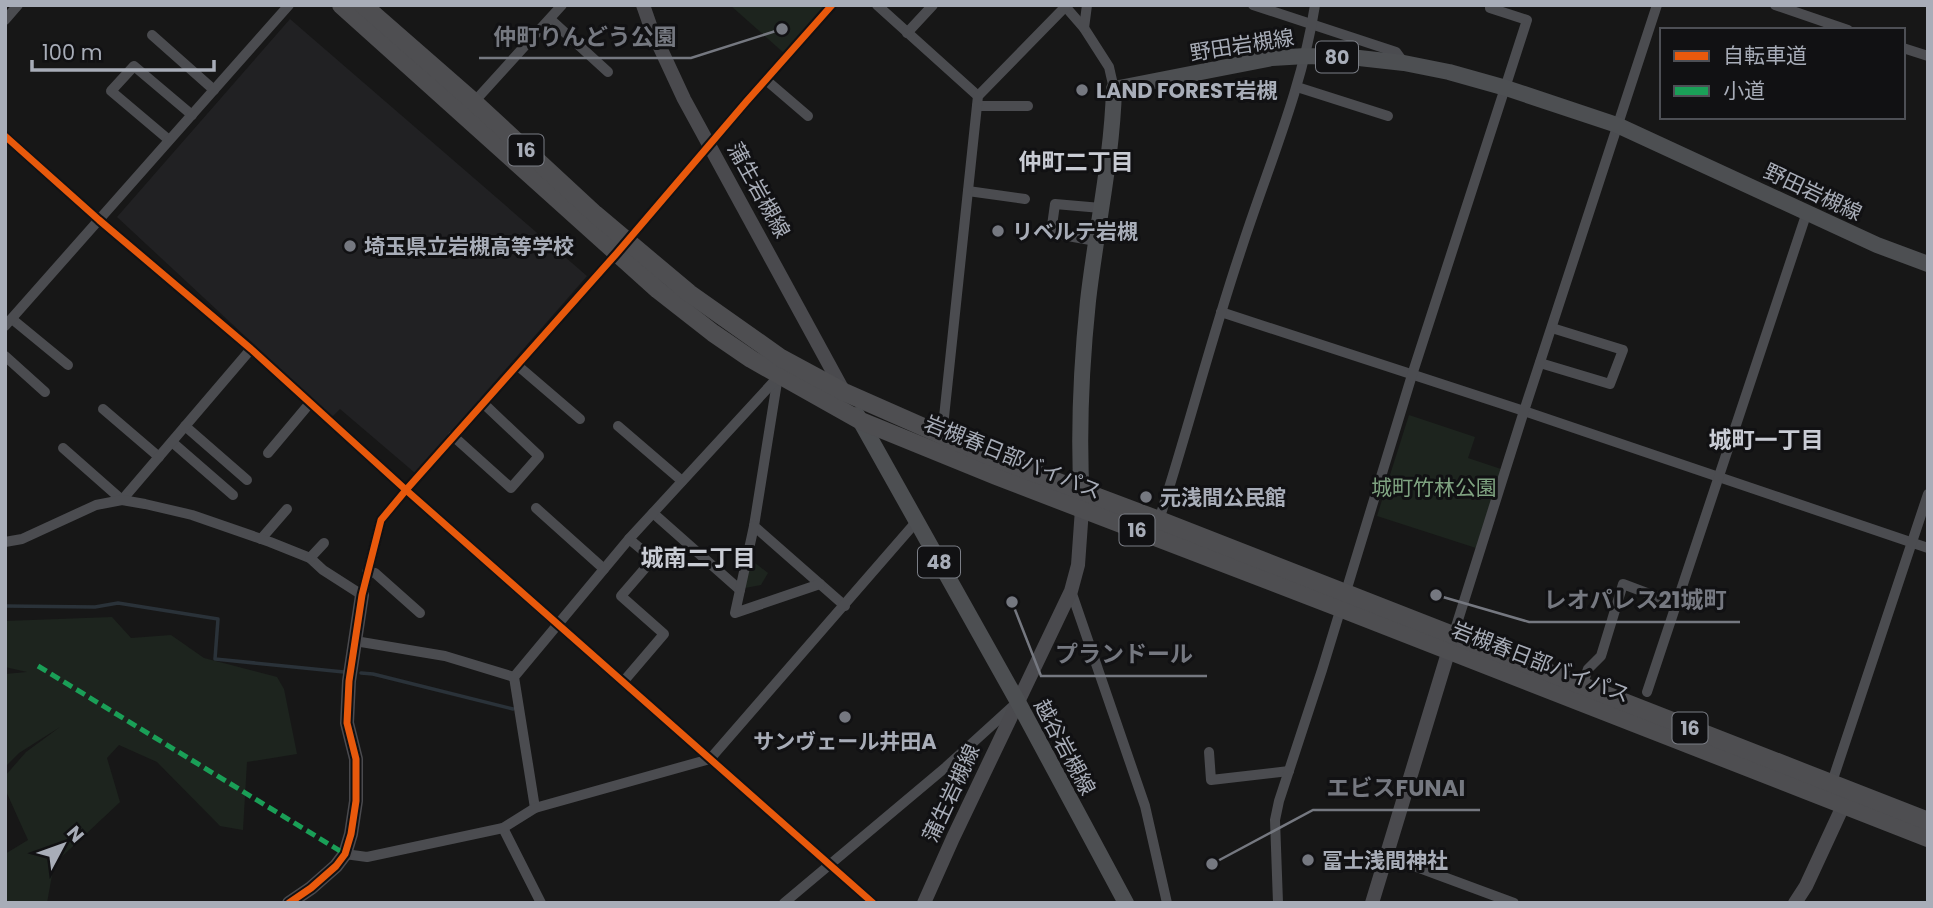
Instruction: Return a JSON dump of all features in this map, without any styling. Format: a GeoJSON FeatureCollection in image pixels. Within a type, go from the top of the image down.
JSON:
{"type":"FeatureCollection","features":[{"type":"Feature","properties":{"kind":"highway","name":"岩槻春日部バイパス"},"geometry":{"type":"LineString","coordinates":[[341,5],[622,247],[781,358],[844,392],[942,436],[1158,520],[1342,600],[1843,806],[1928,838]]}},
{"type":"Feature","properties":{"kind":"highway","name":"岩槻春日部バイパス"},"geometry":{"type":"LineString","coordinates":[[363,5],[474,102],[622,247],[659,290],[713,333],[779,376],[860,421],[1082,509],[1342,600]]}},
{"type":"Feature","properties":{"kind":"highway","name":"岩槻春日部バイパス"},"geometry":{"type":"LineString","coordinates":[[1450,643],[1582,686],[1928,821]]}},
{"type":"Feature","properties":{"kind":"main road","name":"野田岩槻線"},"geometry":{"type":"LineString","coordinates":[[1114,89],[1272,58],[1306,56],[1404,63],[1449,72],[1617,125],[1877,245],[1928,264]]}},
{"type":"Feature","properties":{"kind":"main road"},"geometry":{"type":"LineString","coordinates":[[1082,509],[1081,393],[1088,302],[1113,123],[1114,89]]}},
{"type":"Feature","properties":{"kind":"main road","name":"越谷岩槻線"},"geometry":{"type":"LineString","coordinates":[[844,392],[1018,702],[1126,903]]}},
{"type":"Feature","properties":{"kind":"street"},"geometry":{"type":"LineString","coordinates":[[5,19],[18,5]]}},
{"type":"Feature","properties":{"kind":"street"},"geometry":{"type":"LineString","coordinates":[[68,365],[9,323],[289,5]]}},
{"type":"Feature","properties":{"kind":"street"},"geometry":{"type":"LineString","coordinates":[[474,102],[562,5]]}},
{"type":"Feature","properties":{"kind":"street","name":"蒲生岩槻線"},"geometry":{"type":"LineString","coordinates":[[643,5],[666,62],[844,392]]}},
{"type":"Feature","properties":{"kind":"street"},"geometry":{"type":"LineString","coordinates":[[289,903],[336,866],[345,854],[351,834],[356,801],[356,759],[347,723],[349,681],[362,595],[381,520],[832,5]]}},
{"type":"Feature","properties":{"kind":"street"},"geometry":{"type":"LineString","coordinates":[[877,5],[978,101],[1028,106]]}},
{"type":"Feature","properties":{"kind":"street"},"geometry":{"type":"LineString","coordinates":[[907,33],[933,5]]}},
{"type":"Feature","properties":{"kind":"street"},"geometry":{"type":"LineString","coordinates":[[1084,28],[1087,5]]}},
{"type":"Feature","properties":{"kind":"street"},"geometry":{"type":"LineString","coordinates":[[1254,5],[1396,52],[1404,63]]}},
{"type":"Feature","properties":{"kind":"street"},"geometry":{"type":"LineString","coordinates":[[1158,520],[1180,455],[1221,312],[1297,87],[1306,56],[1315,5]]}},
{"type":"Feature","properties":{"kind":"street"},"geometry":{"type":"LineString","coordinates":[[1279,903],[1275,820],[1279,801],[1412,375],[1527,20],[1490,8],[1490,5]]}},
{"type":"Feature","properties":{"kind":"street"},"geometry":{"type":"LineString","coordinates":[[1372,903],[1450,643],[1657,5]]}},
{"type":"Feature","properties":{"kind":"street"},"geometry":{"type":"LineString","coordinates":[[1776,5],[1842,28]]}},
{"type":"Feature","properties":{"kind":"street"},"geometry":{"type":"LineString","coordinates":[[942,436],[978,101],[1065,6],[1084,28],[1109,67],[1114,89]]}},
{"type":"Feature","properties":{"kind":"street"},"geometry":{"type":"LineString","coordinates":[[550,19],[608,72]]}},
{"type":"Feature","properties":{"kind":"street"},"geometry":{"type":"LineString","coordinates":[[152,35],[214,90]]}},
{"type":"Feature","properties":{"kind":"street"},"geometry":{"type":"LineString","coordinates":[[1905,49],[1928,57]]}},
{"type":"Feature","properties":{"kind":"street"},"geometry":{"type":"LineString","coordinates":[[169,141],[111,91],[134,66],[192,115]]}},
{"type":"Feature","properties":{"kind":"street"},"geometry":{"type":"LineString","coordinates":[[766,80],[808,116]]}},
{"type":"Feature","properties":{"kind":"street"},"geometry":{"type":"LineString","coordinates":[[1297,87],[1388,116]]}},
{"type":"Feature","properties":{"kind":"street"},"geometry":{"type":"LineString","coordinates":[[5,136],[251,349],[873,903]]}},
{"type":"Feature","properties":{"kind":"street"},"geometry":{"type":"LineString","coordinates":[[968,191],[1025,199]]}},
{"type":"Feature","properties":{"kind":"street"},"geometry":{"type":"LineString","coordinates":[[1097,241],[1051,233],[1052,224],[1055,204],[1101,208]]}},
{"type":"Feature","properties":{"kind":"street"},"geometry":{"type":"LineString","coordinates":[[1647,692],[1807,212]]}},
{"type":"Feature","properties":{"kind":"street"},"geometry":{"type":"LineString","coordinates":[[1221,312],[1928,548]]}},
{"type":"Feature","properties":{"kind":"street"},"geometry":{"type":"LineString","coordinates":[[1540,363],[1610,384],[1623,350],[1552,328]]}},
{"type":"Feature","properties":{"kind":"street"},"geometry":{"type":"LineString","coordinates":[[5,542],[22,539],[96,505],[122,500],[251,349]]}},
{"type":"Feature","properties":{"kind":"street"},"geometry":{"type":"LineString","coordinates":[[5,356],[45,392]]}},
{"type":"Feature","properties":{"kind":"street"},"geometry":{"type":"LineString","coordinates":[[517,365],[580,419]]}},
{"type":"Feature","properties":{"kind":"street"},"geometry":{"type":"LineString","coordinates":[[535,808],[514,677],[629,539],[779,376]]}},
{"type":"Feature","properties":{"kind":"street"},"geometry":{"type":"LineString","coordinates":[[779,376],[754,526],[735,613],[820,584]]}},
{"type":"Feature","properties":{"kind":"street"},"geometry":{"type":"LineString","coordinates":[[268,453],[310,403]]}},
{"type":"Feature","properties":{"kind":"street"},"geometry":{"type":"LineString","coordinates":[[453,436],[512,488],[538,456],[483,403]]}},
{"type":"Feature","properties":{"kind":"street"},"geometry":{"type":"LineString","coordinates":[[103,409],[159,457]]}},
{"type":"Feature","properties":{"kind":"street"},"geometry":{"type":"LineString","coordinates":[[185,426],[247,480]]}},
{"type":"Feature","properties":{"kind":"street"},"geometry":{"type":"LineString","coordinates":[[618,426],[682,481]]}},
{"type":"Feature","properties":{"kind":"street"},"geometry":{"type":"LineString","coordinates":[[172,442],[233,495]]}},
{"type":"Feature","properties":{"kind":"street"},"geometry":{"type":"LineString","coordinates":[[63,448],[122,500],[192,516],[310,558],[323,570],[362,595]]}},
{"type":"Feature","properties":{"kind":"street"},"geometry":{"type":"LineString","coordinates":[[1832,782],[1928,494]]}},
{"type":"Feature","properties":{"kind":"street"},"geometry":{"type":"LineString","coordinates":[[261,539],[287,509]]}},
{"type":"Feature","properties":{"kind":"street"},"geometry":{"type":"LineString","coordinates":[[536,509],[604,569]]}},
{"type":"Feature","properties":{"kind":"street","name":"蒲生岩槻線"},"geometry":{"type":"LineString","coordinates":[[924,903],[1071,591],[1078,565],[1082,509]]}},
{"type":"Feature","properties":{"kind":"street"},"geometry":{"type":"LineString","coordinates":[[653,513],[740,590]]}},
{"type":"Feature","properties":{"kind":"street"},"geometry":{"type":"LineString","coordinates":[[345,854],[367,857],[503,828],[535,808],[710,759],[916,522]]}},
{"type":"Feature","properties":{"kind":"street"},"geometry":{"type":"LineString","coordinates":[[754,526],[845,606]]}},
{"type":"Feature","properties":{"kind":"street"},"geometry":{"type":"LineString","coordinates":[[623,681],[664,634],[621,596],[653,559],[629,539]]}},
{"type":"Feature","properties":{"kind":"street"},"geometry":{"type":"LineString","coordinates":[[310,558],[324,543]]}},
{"type":"Feature","properties":{"kind":"street"},"geometry":{"type":"LineString","coordinates":[[367,572],[374,573],[421,613]]}},
{"type":"Feature","properties":{"kind":"street"},"geometry":{"type":"LineString","coordinates":[[1582,686],[1588,669],[1601,656],[1623,584],[1676,604]]}},
{"type":"Feature","properties":{"kind":"street"},"geometry":{"type":"LineString","coordinates":[[1071,591],[1145,806],[1167,903]]}},
{"type":"Feature","properties":{"kind":"street"},"geometry":{"type":"LineString","coordinates":[[355,641],[445,656],[514,677]]}},
{"type":"Feature","properties":{"kind":"street"},"geometry":{"type":"LineString","coordinates":[[784,903],[946,767],[1018,702]]}},
{"type":"Feature","properties":{"kind":"street"},"geometry":{"type":"LineString","coordinates":[[1209,752],[1211,780],[1289,771]]}},
{"type":"Feature","properties":{"kind":"street"},"geometry":{"type":"LineString","coordinates":[[1795,903],[1806,886],[1843,806]]}},
{"type":"Feature","properties":{"kind":"street"},"geometry":{"type":"LineString","coordinates":[[503,828],[541,903]]}},
{"type":"Feature","properties":{"kind":"street"},"geometry":{"type":"LineString","coordinates":[[1387,856],[1514,903]]}},
{"type":"Feature","properties":{"kind":"shaded area","name":"埼玉県立岩槻高等学校"},"geometry":{"type":"Polygon","coordinates":[[[290,19],[587,276],[415,473],[340,409],[332,417],[117,217],[290,19]]]}},
{"type":"Feature","properties":{"kind":"green space"},"geometry":{"type":"Polygon","coordinates":[[[730,5],[827,5],[785,54],[730,5]]]}},
{"type":"Feature","properties":{"kind":"green space","name":"城町竹林公園"},"geometry":{"type":"Polygon","coordinates":[[[1409,415],[1475,437],[1468,458],[1501,469],[1476,548],[1377,516],[1409,415]]]}},
{"type":"Feature","properties":{"kind":"green space"},"geometry":{"type":"Polygon","coordinates":[[[750,559],[768,573],[761,585],[745,588],[750,559]]]}},
{"type":"Feature","properties":{"kind":"green space"},"geometry":{"type":"Polygon","coordinates":[[[112,617],[131,638],[171,635],[204,658],[277,677],[284,689],[297,754],[247,762],[243,830],[220,826],[157,762],[119,745],[107,758],[120,802],[54,864],[47,903],[5,903],[5,854],[28,840],[5,789],[5,776],[26,752],[60,727],[19,753],[5,767],[5,674],[27,672],[5,667],[5,621],[112,617]]]}},
{"type":"Feature","properties":{"kind":"waterway"},"geometry":{"type":"LineString","coordinates":[[5,606],[95,607],[118,603],[218,619],[215,659],[344,672]]}},
{"type":"Feature","properties":{"kind":"waterway"},"geometry":{"type":"LineString","coordinates":[[361,673],[513,709]]}},
{"type":"Feature","properties":{"kind":"marked path"},"geometry":{"type":"LineString","coordinates":[[38,666],[345,854]]}},
{"type":"Feature","properties":{"kind":"cycle path"},"geometry":{"type":"LineString","coordinates":[[289,903],[336,866],[345,854],[351,834],[356,801],[356,759],[347,723],[349,681],[362,595],[381,520],[832,5]]}},
{"type":"Feature","properties":{"kind":"cycle path"},"geometry":{"type":"LineString","coordinates":[[5,136],[251,349],[406,490],[873,903]]}},
{"type":"Feature","properties":{"kind":"place","name":"仲町りんどう公園"},"geometry":{"type":"Point","coordinates":[782,29]}},
{"type":"Feature","properties":{"kind":"place","name":"LAND FOREST岩槻"},"geometry":{"type":"Point","coordinates":[1082,90]}},
{"type":"Feature","properties":{"kind":"place","name":"リベルテ岩槻"},"geometry":{"type":"Point","coordinates":[998,231]}},
{"type":"Feature","properties":{"kind":"place","name":"埼玉県立岩槻高等学校"},"geometry":{"type":"Point","coordinates":[350,246]}},
{"type":"Feature","properties":{"kind":"place","name":"元浅間公民館"},"geometry":{"type":"Point","coordinates":[1146,497]}},
{"type":"Feature","properties":{"kind":"place","name":"レオパレス21城町"},"geometry":{"type":"Point","coordinates":[1436,595]}},
{"type":"Feature","properties":{"kind":"place","name":"プランドール"},"geometry":{"type":"Point","coordinates":[1012,602]}},
{"type":"Feature","properties":{"kind":"place","name":"サンヴェール井田A"},"geometry":{"type":"Point","coordinates":[845,717]}},
{"type":"Feature","properties":{"kind":"place","name":"冨士浅間神社"},"geometry":{"type":"Point","coordinates":[1308,860]}},
{"type":"Feature","properties":{"kind":"place","name":"エビスFUNAI"},"geometry":{"type":"Point","coordinates":[1212,864]}},
{"type":"Feature","properties":{"kind":"district","name":"仲町二丁目"},"geometry":{"type":"Point","coordinates":[1076,162]}},
{"type":"Feature","properties":{"kind":"district","name":"城町一丁目"},"geometry":{"type":"Point","coordinates":[1766,440]}},
{"type":"Feature","properties":{"kind":"district","name":"城南二丁目"},"geometry":{"type":"Point","coordinates":[698,558]}}]}
